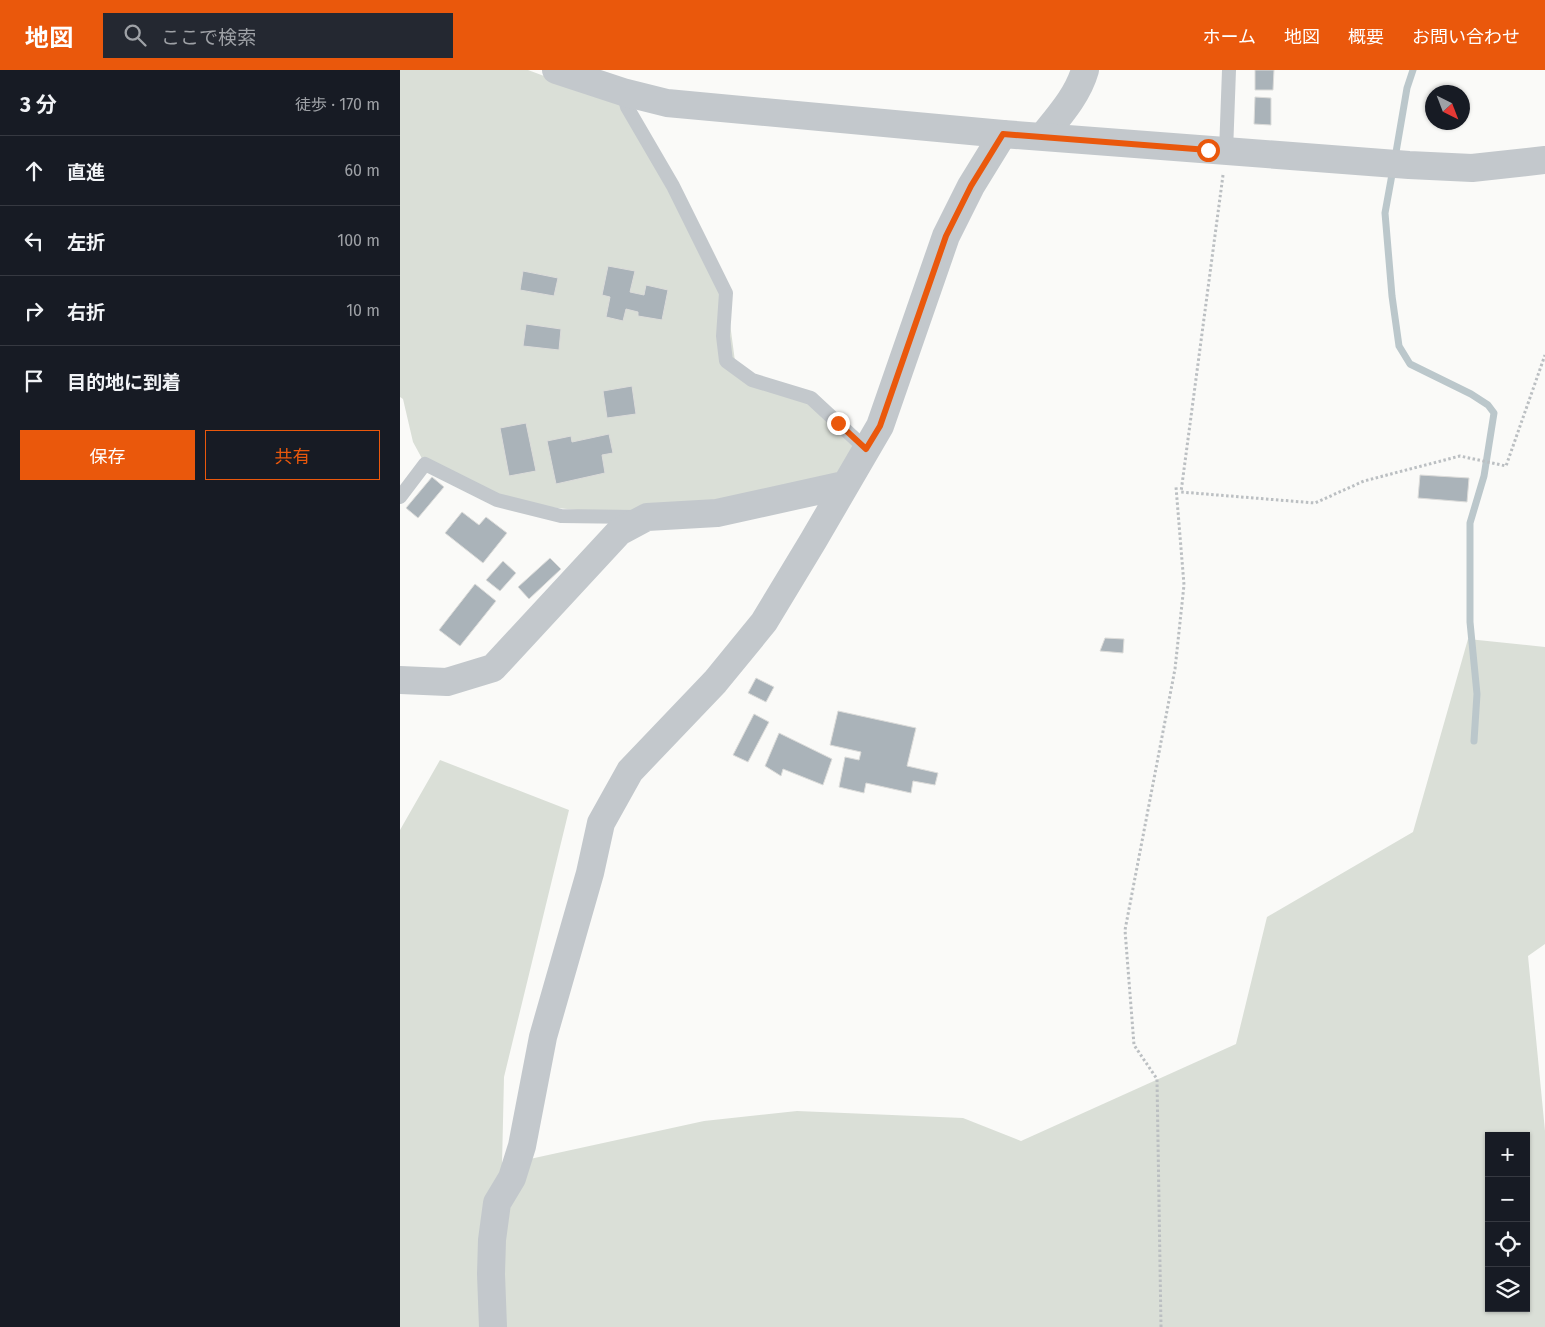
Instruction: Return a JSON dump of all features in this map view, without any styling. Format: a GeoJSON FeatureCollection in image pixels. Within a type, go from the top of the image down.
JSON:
{"type":"FeatureCollection","features":[{"type":"Feature","properties":{"kind":"street"},"geometry":{"type":"LineString","coordinates":[[556,70],[622,92],[667,103],[1003,134],[1409,165],[1472,168],[1545,160]]}},
{"type":"Feature","properties":{"kind":"street"},"geometry":{"type":"LineString","coordinates":[[1043,136],[1065,109],[1082,81],[1085,70]]}},
{"type":"Feature","properties":{"kind":"street"},"geometry":{"type":"LineString","coordinates":[[493,1327],[490,1274],[497,1204],[512,1178],[522,1146],[543,1037],[590,873],[600,823],[630,771],[715,682],[764,622],[880,426],[946,236],[971,186],[1003,134]]}},
{"type":"Feature","properties":{"kind":"street"},"geometry":{"type":"LineString","coordinates":[[400,680],[447,682],[493,668],[618,532],[647,518],[717,513],[844,486]]}},
{"type":"Feature","properties":{"kind":"lane"},"geometry":{"type":"LineString","coordinates":[[1226,152],[1229,70]]}},
{"type":"Feature","properties":{"kind":"lane"},"geometry":{"type":"LineString","coordinates":[[622,92],[627,106],[673,186],[726,293],[723,336],[726,361],[752,380],[811,398],[866,449]]}},
{"type":"Feature","properties":{"kind":"lane"},"geometry":{"type":"LineString","coordinates":[[400,497],[425,464],[497,500],[561,516],[657,517]]}},
{"type":"Feature","properties":{"kind":"path"},"geometry":{"type":"LineString","coordinates":[[1226,152],[1181,492],[1315,503],[1364,481],[1460,456],[1506,466],[1545,355]]}},
{"type":"Feature","properties":{"kind":"path"},"geometry":{"type":"LineString","coordinates":[[1161,1327],[1157,1079],[1134,1045],[1125,930],[1176,669],[1184,585],[1176,487]]}},
{"type":"Feature","properties":{"kind":"shaded area"},"geometry":{"type":"Polygon","coordinates":[[[400,70],[528,70],[627,107],[726,293],[736,369],[794,393],[866,449],[844,485],[647,517],[507,503],[425,464],[413,442],[403,399],[400,397],[400,70]]]}},
{"type":"Feature","properties":{"kind":"shaded area"},"geometry":{"type":"Polygon","coordinates":[[[1468,639],[1545,647],[1545,944],[1528,956],[1545,1131],[1545,1327],[400,1327],[400,830],[440,760],[569,810],[504,1077],[502,1165],[704,1121],[797,1111],[963,1118],[1021,1141],[1236,1044],[1267,917],[1413,832],[1468,639]]]}},
{"type":"Feature","properties":{"kind":"building"},"geometry":{"type":"Polygon","coordinates":[[[1255,70],[1274,70],[1273,90],[1255,90],[1255,70]]]}},
{"type":"Feature","properties":{"kind":"building"},"geometry":{"type":"Polygon","coordinates":[[[1255,97],[1271,98],[1271,125],[1254,124],[1255,97]]]}},
{"type":"Feature","properties":{"kind":"building"},"geometry":{"type":"Polygon","coordinates":[[[608,266],[635,271],[630,292],[644,295],[646,285],[668,290],[662,320],[638,316],[638,312],[626,309],[623,321],[606,317],[610,297],[602,295],[608,266]]]}},
{"type":"Feature","properties":{"kind":"building"},"geometry":{"type":"Polygon","coordinates":[[[523,271],[558,278],[554,296],[520,290],[523,271]]]}},
{"type":"Feature","properties":{"kind":"building"},"geometry":{"type":"Polygon","coordinates":[[[526,324],[561,329],[559,350],[523,346],[526,324]]]}},
{"type":"Feature","properties":{"kind":"building"},"geometry":{"type":"Polygon","coordinates":[[[632,386],[636,414],[607,418],[603,391],[632,386]]]}},
{"type":"Feature","properties":{"kind":"building"},"geometry":{"type":"Polygon","coordinates":[[[526,423],[536,471],[509,476],[500,428],[526,423]]]}},
{"type":"Feature","properties":{"kind":"building"},"geometry":{"type":"Polygon","coordinates":[[[609,434],[613,453],[602,455],[605,473],[556,484],[547,441],[571,436],[572,442],[609,434]]]}},
{"type":"Feature","properties":{"kind":"building"},"geometry":{"type":"Polygon","coordinates":[[[1420,475],[1469,478],[1467,502],[1418,498],[1420,475]]]}},
{"type":"Feature","properties":{"kind":"building"},"geometry":{"type":"Polygon","coordinates":[[[432,477],[444,487],[418,518],[406,508],[432,477]]]}},
{"type":"Feature","properties":{"kind":"building"},"geometry":{"type":"Polygon","coordinates":[[[462,512],[479,525],[486,517],[507,533],[483,563],[445,533],[462,512]]]}},
{"type":"Feature","properties":{"kind":"building"},"geometry":{"type":"Polygon","coordinates":[[[550,558],[561,569],[529,599],[518,587],[550,558]]]}},
{"type":"Feature","properties":{"kind":"building"},"geometry":{"type":"Polygon","coordinates":[[[503,561],[516,573],[500,591],[486,580],[503,561]]]}},
{"type":"Feature","properties":{"kind":"building"},"geometry":{"type":"Polygon","coordinates":[[[475,584],[496,601],[460,646],[439,630],[475,584]]]}},
{"type":"Feature","properties":{"kind":"building"},"geometry":{"type":"Polygon","coordinates":[[[1105,638],[1124,639],[1123,653],[1100,651],[1105,638]]]}},
{"type":"Feature","properties":{"kind":"building"},"geometry":{"type":"Polygon","coordinates":[[[756,678],[774,687],[766,702],[748,693],[756,678]]]}},
{"type":"Feature","properties":{"kind":"building"},"geometry":{"type":"Polygon","coordinates":[[[838,711],[916,728],[907,766],[938,773],[935,785],[913,781],[911,793],[866,783],[864,793],[839,787],[845,757],[859,760],[861,752],[830,745],[838,711]]]}},
{"type":"Feature","properties":{"kind":"building"},"geometry":{"type":"Polygon","coordinates":[[[754,714],[769,722],[748,762],[733,755],[754,714]]]}},
{"type":"Feature","properties":{"kind":"building"},"geometry":{"type":"Polygon","coordinates":[[[779,733],[832,759],[823,785],[783,769],[781,776],[765,766],[779,733]]]}},
{"type":"Feature","properties":{"kind":"waterway"},"geometry":{"type":"LineString","coordinates":[[1395,158],[1407,88],[1413,70]]}},
{"type":"Feature","properties":{"kind":"waterway"},"geometry":{"type":"LineString","coordinates":[[1393,169],[1385,213],[1392,296],[1399,346],[1410,364],[1471,394],[1488,405],[1494,413],[1484,476],[1470,523],[1470,622],[1477,694],[1474,741]]}},
{"type":"Feature","properties":{"kind":"route"},"geometry":{"type":"LineString","coordinates":[[838,423],[866,449],[880,426],[911,332],[946,236],[971,186],[1003,134],[1208,150]]}}]}
